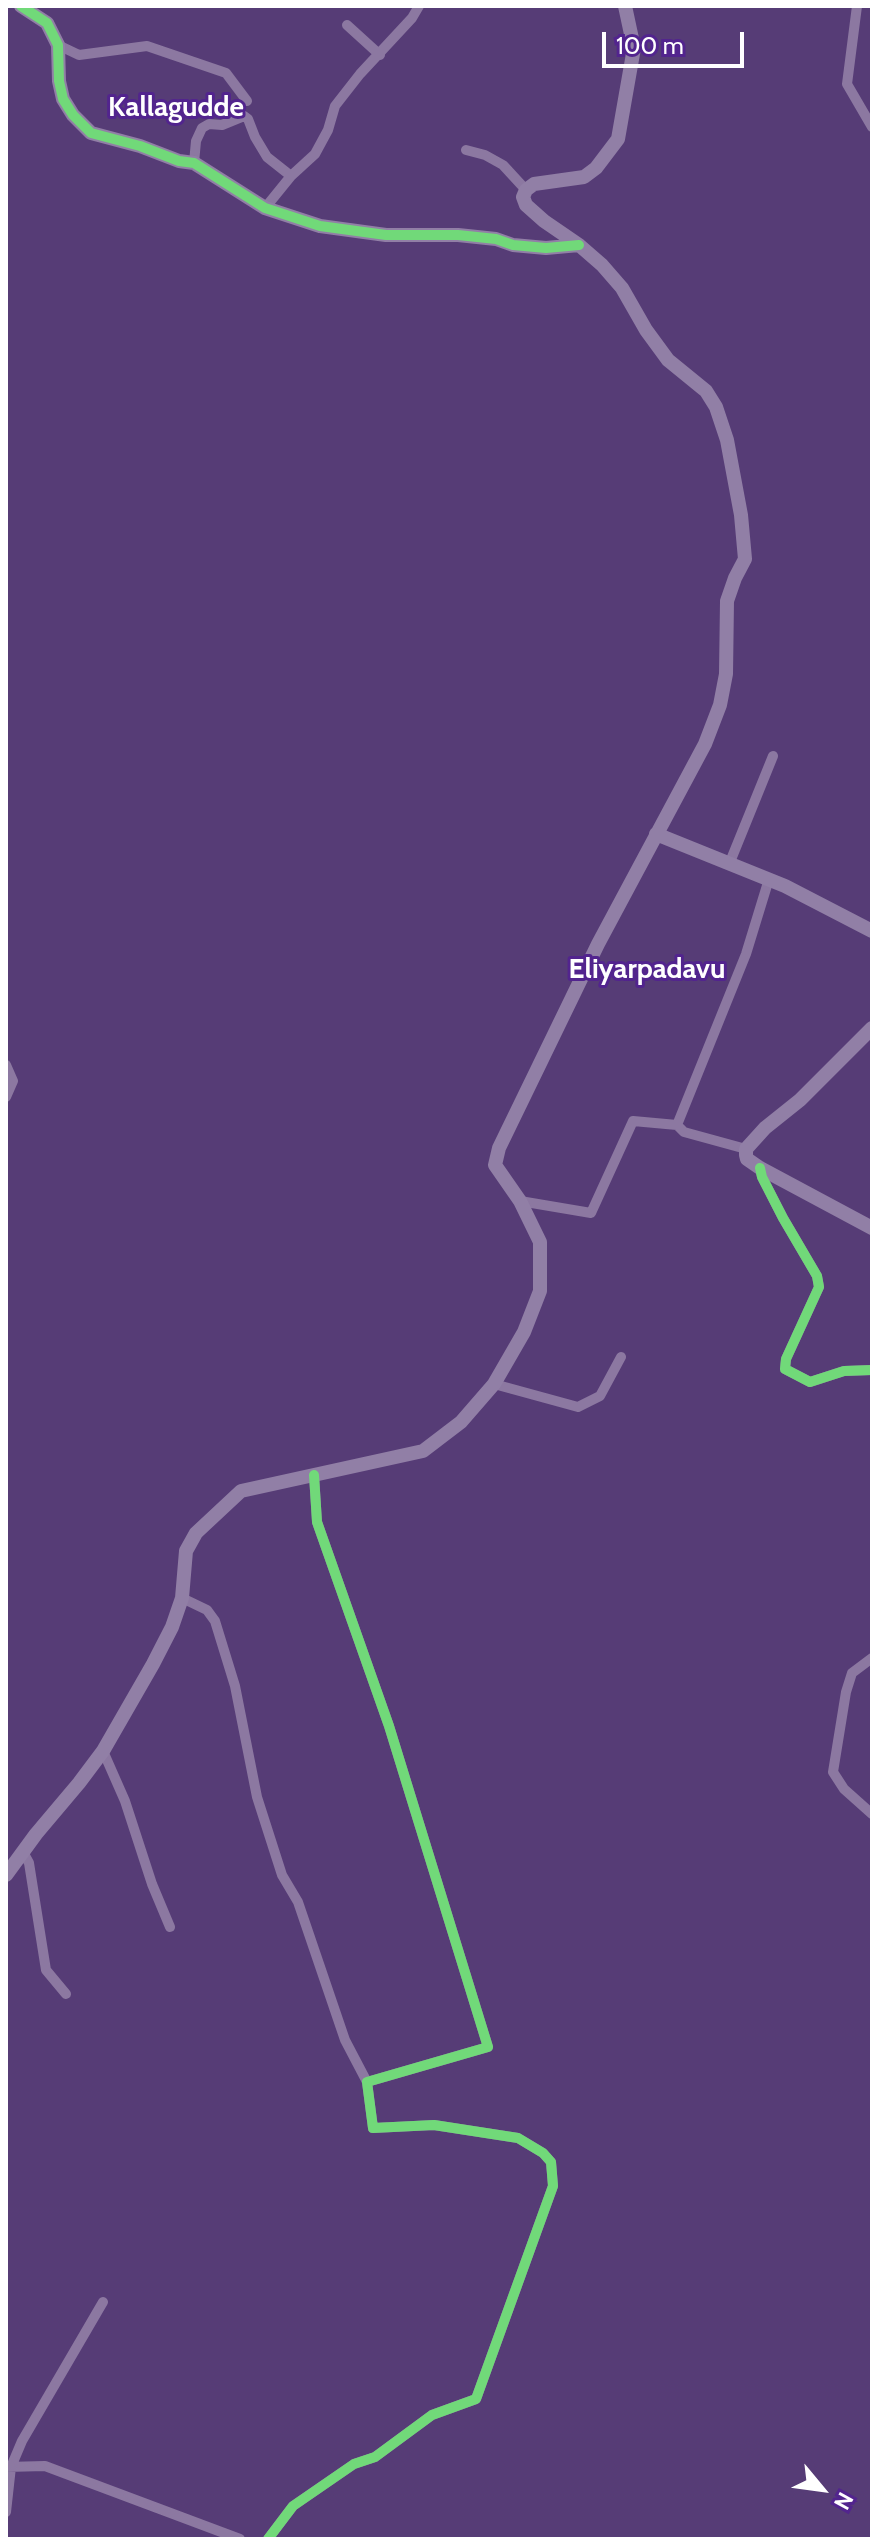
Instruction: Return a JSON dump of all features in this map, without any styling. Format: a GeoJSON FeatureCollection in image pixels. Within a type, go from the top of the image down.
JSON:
{"type":"FeatureCollection","features":[{"type":"Feature","properties":{"kind":"main road"},"geometry":{"type":"LineString","coordinates":[[21,6],[47,23],[58,45],[63,99],[73,115],[91,133],[194,163],[265,208],[320,226],[386,235],[458,235],[546,248],[579,245]]}},
{"type":"Feature","properties":{"kind":"main road"},"geometry":{"type":"LineString","coordinates":[[6,1875],[103,1751],[153,1664],[172,1627],[182,1598],[186,1551],[196,1533],[241,1491],[423,1451],[461,1422],[494,1384],[524,1332],[540,1291],[540,1242],[520,1201],[495,1165],[499,1148],[598,944],[705,744],[720,705],[726,674],[727,601],[745,559],[741,515],[727,440],[716,407],[706,391],[668,360],[622,288],[602,265],[544,221],[526,205],[523,197],[534,184],[584,177],[596,168],[618,139],[634,48],[625,6]]}},
{"type":"Feature","properties":{"kind":"main road"},"geometry":{"type":"LineString","coordinates":[[656,834],[769,879],[872,931]]}},
{"type":"Feature","properties":{"kind":"main road"},"geometry":{"type":"LineString","coordinates":[[872,1028],[746,1149],[747,1159],[760,1168],[872,1228]]}},
{"type":"Feature","properties":{"kind":"street"},"geometry":{"type":"LineString","coordinates":[[265,208],[291,176],[315,154],[328,130],[335,106],[419,6]]}},
{"type":"Feature","properties":{"kind":"street"},"geometry":{"type":"LineString","coordinates":[[857,6],[847,84],[872,127]]}},
{"type":"Feature","properties":{"kind":"street"},"geometry":{"type":"LineString","coordinates":[[347,25],[380,55]]}},
{"type":"Feature","properties":{"kind":"street"},"geometry":{"type":"LineString","coordinates":[[58,45],[79,55],[147,46],[226,73],[247,101]]}},
{"type":"Feature","properties":{"kind":"street"},"geometry":{"type":"LineString","coordinates":[[194,163],[196,141],[202,128],[209,124],[222,125],[244,116],[267,157],[291,176]]}},
{"type":"Feature","properties":{"kind":"street"},"geometry":{"type":"LineString","coordinates":[[466,150],[485,155],[503,165],[526,190]]}},
{"type":"Feature","properties":{"kind":"street"},"geometry":{"type":"LineString","coordinates":[[730,862],[773,756]]}},
{"type":"Feature","properties":{"kind":"street"},"geometry":{"type":"LineString","coordinates":[[677,1125],[746,954],[769,879]]}},
{"type":"Feature","properties":{"kind":"street"},"geometry":{"type":"LineString","coordinates":[[6,1065],[13,1081],[6,1097]]}},
{"type":"Feature","properties":{"kind":"street"},"geometry":{"type":"LineString","coordinates":[[520,1201],[591,1213],[633,1121],[677,1125],[684,1132],[746,1149]]}},
{"type":"Feature","properties":{"kind":"street"},"geometry":{"type":"LineString","coordinates":[[760,1168],[783,1218],[817,1276],[819,1287],[786,1359],[785,1369],[810,1382],[844,1371],[872,1370]]}},
{"type":"Feature","properties":{"kind":"street"},"geometry":{"type":"LineString","coordinates":[[494,1384],[578,1407],[600,1396],[621,1357]]}},
{"type":"Feature","properties":{"kind":"street"},"geometry":{"type":"LineString","coordinates":[[314,1475],[317,1522],[389,1726],[488,2047],[367,2082]]}},
{"type":"Feature","properties":{"kind":"street"},"geometry":{"type":"LineString","coordinates":[[182,1598],[207,1610],[215,1621],[235,1686],[257,1797],[282,1875],[298,1902],[345,2040],[367,2082],[373,2128],[434,2125],[518,2138],[543,2153],[551,2162],[553,2186],[476,2399],[432,2415],[375,2457],[354,2464],[293,2506],[268,2539]]}},
{"type":"Feature","properties":{"kind":"street"},"geometry":{"type":"LineString","coordinates":[[872,1658],[852,1673],[833,1772],[844,1789],[872,1814]]}},
{"type":"Feature","properties":{"kind":"street"},"geometry":{"type":"LineString","coordinates":[[103,1751],[125,1801],[152,1884],[170,1927]]}},
{"type":"Feature","properties":{"kind":"street"},"geometry":{"type":"LineString","coordinates":[[23,1852],[29,1863],[46,1970],[66,1994]]}},
{"type":"Feature","properties":{"kind":"street"},"geometry":{"type":"LineString","coordinates":[[6,2512],[8,2467],[103,2302]]}},
{"type":"Feature","properties":{"kind":"street"},"geometry":{"type":"LineString","coordinates":[[8,2467],[45,2466],[240,2539]]}},
{"type":"Feature","properties":{"kind":"cycle path"},"geometry":{"type":"LineString","coordinates":[[21,6],[47,23],[58,45],[63,99],[73,115],[91,133],[194,163],[265,208],[320,226],[386,235],[458,235],[546,248],[579,245]]}},
{"type":"Feature","properties":{"kind":"cycle path"},"geometry":{"type":"LineString","coordinates":[[760,1168],[783,1218],[817,1276],[819,1287],[786,1359],[785,1369],[810,1382],[844,1371],[872,1370]]}},
{"type":"Feature","properties":{"kind":"cycle path"},"geometry":{"type":"LineString","coordinates":[[268,2539],[293,2506],[354,2464],[375,2457],[432,2415],[476,2399],[553,2186],[551,2162],[543,2153],[518,2138],[434,2125],[373,2128],[367,2082],[488,2047],[389,1726],[317,1522],[314,1475]]}},
{"type":"Feature","properties":{"kind":"district","name":"Kallagudde"},"geometry":{"type":"Point","coordinates":[176,108]}},
{"type":"Feature","properties":{"kind":"district","name":"Eliyarpadavu"},"geometry":{"type":"Point","coordinates":[647,970]}}]}
